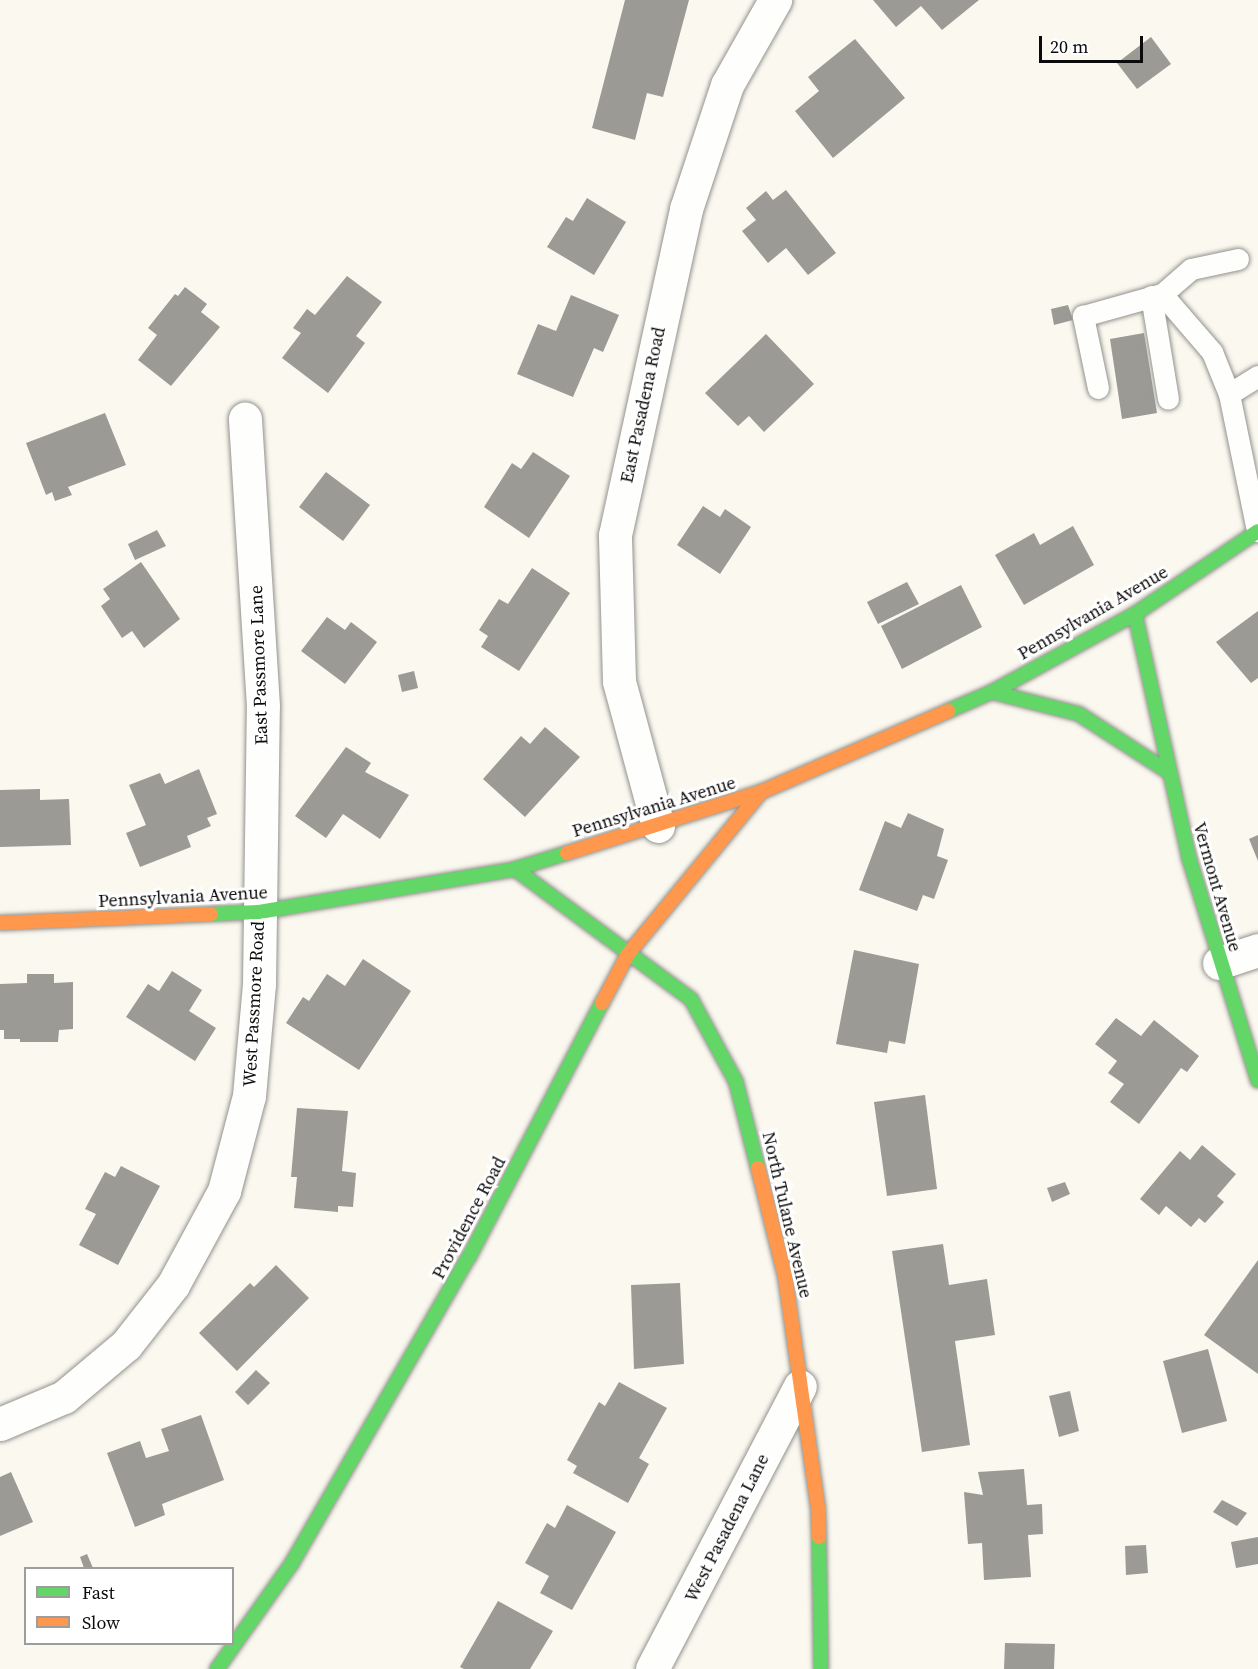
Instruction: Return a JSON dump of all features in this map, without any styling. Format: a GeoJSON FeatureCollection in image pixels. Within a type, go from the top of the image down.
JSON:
{"type":"FeatureCollection","features":[{"type":"Feature","properties":{"kind":"street","name":"East Pasadena Road"},"geometry":{"type":"LineString","coordinates":[[658,826],[619,681],[615,535],[686,209],[727,86],[775,0]]}},
{"type":"Feature","properties":{"kind":"street","name":"East Passmore Lane"},"geometry":{"type":"LineString","coordinates":[[244,419],[263,706],[259,912]]}},
{"type":"Feature","properties":{"kind":"street","name":"Pennsylvania Avenue"},"geometry":{"type":"LineString","coordinates":[[0,923],[259,912],[514,869],[658,826],[761,792],[992,692],[1135,614],[1258,531]]}},
{"type":"Feature","properties":{"kind":"street","name":"Vermont Avenue"},"geometry":{"type":"LineString","coordinates":[[1135,614],[1167,771],[1219,963],[1258,1081]]}},
{"type":"Feature","properties":{"kind":"street"},"geometry":{"type":"LineString","coordinates":[[992,692],[1079,714],[1167,771]]}},
{"type":"Feature","properties":{"kind":"street","name":"Providence Road"},"geometry":{"type":"LineString","coordinates":[[217,1669],[292,1563],[470,1257],[628,954],[761,792]]}},
{"type":"Feature","properties":{"kind":"street","name":"North Tulane Avenue"},"geometry":{"type":"LineString","coordinates":[[514,869],[691,999],[736,1082],[784,1276],[818,1508],[821,1669]]}},
{"type":"Feature","properties":{"kind":"street","name":"West Passmore Road"},"geometry":{"type":"LineString","coordinates":[[0,1424],[64,1397],[126,1345],[174,1285],[213,1216],[224,1191],[249,1096],[259,984],[259,912]]}},
{"type":"Feature","properties":{"kind":"street"},"geometry":{"type":"LineString","coordinates":[[1219,963],[1258,950]]}},
{"type":"Feature","properties":{"kind":"street","name":"West Pasadena Lane"},"geometry":{"type":"LineString","coordinates":[[652,1669],[800,1386]]}},
{"type":"Feature","properties":{"kind":"lane"},"geometry":{"type":"LineString","coordinates":[[1098,388],[1083,316],[1156,295],[1191,269],[1238,259]]}},
{"type":"Feature","properties":{"kind":"lane"},"geometry":{"type":"LineString","coordinates":[[1156,295],[1212,352],[1229,394],[1258,531]]}},
{"type":"Feature","properties":{"kind":"lane"},"geometry":{"type":"LineString","coordinates":[[1156,295],[1168,399]]}},
{"type":"Feature","properties":{"kind":"lane"},"geometry":{"type":"LineString","coordinates":[[1229,394],[1258,376]]}},
{"type":"Feature","properties":{"kind":"building"},"geometry":{"type":"Polygon","coordinates":[[[625,0],[689,0],[663,97],[647,93],[635,140],[592,128],[625,0]]]}},
{"type":"Feature","properties":{"kind":"building"},"geometry":{"type":"Polygon","coordinates":[[[873,0],[979,0],[942,30],[921,6],[896,27],[873,0]]]}},
{"type":"Feature","properties":{"kind":"building"},"geometry":{"type":"Polygon","coordinates":[[[1151,37],[1171,64],[1137,89],[1117,63],[1151,37]]]}},
{"type":"Feature","properties":{"kind":"building"},"geometry":{"type":"Polygon","coordinates":[[[855,39],[905,98],[833,158],[795,111],[819,91],[808,77],[855,39]]]}},
{"type":"Feature","properties":{"kind":"building"},"geometry":{"type":"Polygon","coordinates":[[[786,190],[836,253],[808,275],[786,248],[768,263],[742,231],[756,220],[746,208],[766,191],[773,200],[786,190]]]}},
{"type":"Feature","properties":{"kind":"building"},"geometry":{"type":"Polygon","coordinates":[[[587,198],[626,222],[594,275],[547,247],[566,217],[573,221],[587,198]]]}},
{"type":"Feature","properties":{"kind":"building"},"geometry":{"type":"Polygon","coordinates":[[[347,276],[382,302],[356,336],[365,343],[328,393],[282,358],[301,333],[293,328],[307,309],[315,315],[347,276]]]}},
{"type":"Feature","properties":{"kind":"building"},"geometry":{"type":"Polygon","coordinates":[[[185,287],[207,304],[201,312],[220,327],[171,386],[138,360],[157,335],[148,328],[175,294],[178,296],[185,287]]]}},
{"type":"Feature","properties":{"kind":"building"},"geometry":{"type":"Polygon","coordinates":[[[571,295],[619,315],[603,352],[594,348],[573,397],[517,374],[538,324],[556,331],[571,295]]]}},
{"type":"Feature","properties":{"kind":"building"},"geometry":{"type":"Polygon","coordinates":[[[1068,305],[1073,320],[1054,325],[1051,309],[1068,305]]]}},
{"type":"Feature","properties":{"kind":"building"},"geometry":{"type":"Polygon","coordinates":[[[1144,333],[1157,413],[1122,419],[1110,339],[1144,333]]]}},
{"type":"Feature","properties":{"kind":"building"},"geometry":{"type":"Polygon","coordinates":[[[766,334],[814,384],[764,432],[749,416],[738,426],[705,393],[766,334]]]}},
{"type":"Feature","properties":{"kind":"building"},"geometry":{"type":"Polygon","coordinates":[[[105,413],[126,465],[68,487],[72,495],[55,501],[52,492],[46,495],[26,443],[105,413]]]}},
{"type":"Feature","properties":{"kind":"building"},"geometry":{"type":"Polygon","coordinates":[[[533,452],[570,476],[529,538],[484,507],[512,463],[521,469],[533,452]]]}},
{"type":"Feature","properties":{"kind":"building"},"geometry":{"type":"Polygon","coordinates":[[[326,472],[370,505],[343,541],[299,507],[326,472]]]}},
{"type":"Feature","properties":{"kind":"building"},"geometry":{"type":"Polygon","coordinates":[[[703,506],[720,517],[725,509],[751,527],[720,574],[677,545],[703,506]]]}},
{"type":"Feature","properties":{"kind":"building"},"geometry":{"type":"Polygon","coordinates":[[[1073,526],[1094,565],[1024,605],[995,555],[1034,533],[1040,545],[1073,526]]]}},
{"type":"Feature","properties":{"kind":"building"},"geometry":{"type":"Polygon","coordinates":[[[157,530],[166,546],[135,560],[128,544],[157,530]]]}},
{"type":"Feature","properties":{"kind":"building"},"geometry":{"type":"Polygon","coordinates":[[[141,562],[180,619],[144,648],[132,631],[122,638],[101,606],[110,599],[103,589],[141,562]]]}},
{"type":"Feature","properties":{"kind":"building"},"geometry":{"type":"Polygon","coordinates":[[[532,568],[570,593],[519,671],[481,647],[488,636],[479,630],[499,599],[508,604],[532,568]]]}},
{"type":"Feature","properties":{"kind":"building"},"geometry":{"type":"Polygon","coordinates":[[[907,582],[919,604],[878,624],[867,602],[907,582]]]}},
{"type":"Feature","properties":{"kind":"building"},"geometry":{"type":"Polygon","coordinates":[[[961,585],[982,627],[902,669],[881,626],[961,585]]]}},
{"type":"Feature","properties":{"kind":"building"},"geometry":{"type":"Polygon","coordinates":[[[1258,611],[1258,678],[1251,683],[1216,642],[1258,611]]]}},
{"type":"Feature","properties":{"kind":"building"},"geometry":{"type":"Polygon","coordinates":[[[327,617],[345,630],[351,622],[377,642],[345,684],[301,651],[327,617]]]}},
{"type":"Feature","properties":{"kind":"building"},"geometry":{"type":"Polygon","coordinates":[[[414,671],[418,688],[402,692],[398,675],[414,671]]]}},
{"type":"Feature","properties":{"kind":"building"},"geometry":{"type":"Polygon","coordinates":[[[545,727],[580,757],[525,817],[483,779],[521,736],[530,744],[545,727]]]}},
{"type":"Feature","properties":{"kind":"building"},"geometry":{"type":"Polygon","coordinates":[[[346,747],[371,763],[365,772],[409,795],[380,839],[343,814],[326,838],[295,816],[346,747]]]}},
{"type":"Feature","properties":{"kind":"building"},"geometry":{"type":"Polygon","coordinates":[[[199,769],[217,814],[207,818],[211,826],[187,836],[191,847],[140,867],[126,833],[146,825],[129,785],[160,773],[165,784],[199,769]]]}},
{"type":"Feature","properties":{"kind":"building"},"geometry":{"type":"Polygon","coordinates":[[[40,789],[40,800],[69,799],[71,845],[0,847],[0,790],[40,789]]]}},
{"type":"Feature","properties":{"kind":"building"},"geometry":{"type":"Polygon","coordinates":[[[908,813],[944,829],[937,856],[948,860],[934,899],[923,895],[917,911],[859,890],[885,821],[901,828],[908,813]]]}},
{"type":"Feature","properties":{"kind":"building"},"geometry":{"type":"Polygon","coordinates":[[[1258,835],[1258,861],[1249,839],[1258,835]]]}},
{"type":"Feature","properties":{"kind":"building"},"geometry":{"type":"Polygon","coordinates":[[[854,950],[919,964],[905,1044],[889,1041],[887,1053],[836,1044],[854,950]]]}},
{"type":"Feature","properties":{"kind":"building"},"geometry":{"type":"Polygon","coordinates":[[[363,959],[411,991],[359,1070],[286,1023],[303,997],[309,1001],[327,974],[345,986],[363,959]]]}},
{"type":"Feature","properties":{"kind":"building"},"geometry":{"type":"Polygon","coordinates":[[[172,971],[202,990],[189,1011],[216,1028],[195,1061],[126,1017],[148,984],[159,991],[172,971]]]}},
{"type":"Feature","properties":{"kind":"building"},"geometry":{"type":"Polygon","coordinates":[[[27,974],[54,974],[54,983],[73,982],[73,1029],[59,1030],[58,1042],[20,1042],[20,1039],[4,1039],[4,1030],[0,1030],[0,984],[27,983],[27,974]]]}},
{"type":"Feature","properties":{"kind":"building"},"geometry":{"type":"Polygon","coordinates":[[[1116,1018],[1141,1036],[1154,1020],[1199,1056],[1187,1072],[1181,1068],[1139,1124],[1110,1102],[1124,1084],[1108,1073],[1117,1061],[1095,1044],[1116,1018]]]}},
{"type":"Feature","properties":{"kind":"building"},"geometry":{"type":"Polygon","coordinates":[[[925,1095],[937,1189],[887,1196],[874,1102],[925,1095]]]}},
{"type":"Feature","properties":{"kind":"building"},"geometry":{"type":"Polygon","coordinates":[[[297,1108],[348,1111],[342,1171],[356,1173],[353,1207],[338,1206],[338,1212],[294,1208],[297,1177],[291,1177],[297,1108]]]}},
{"type":"Feature","properties":{"kind":"building"},"geometry":{"type":"Polygon","coordinates":[[[1202,1145],[1236,1174],[1217,1196],[1224,1202],[1205,1223],[1199,1218],[1191,1227],[1166,1206],[1159,1215],[1140,1199],[1180,1151],[1190,1160],[1202,1145]]]}},
{"type":"Feature","properties":{"kind":"building"},"geometry":{"type":"Polygon","coordinates":[[[121,1166],[160,1186],[118,1265],[79,1245],[96,1214],[85,1209],[105,1172],[115,1177],[121,1166]]]}},
{"type":"Feature","properties":{"kind":"building"},"geometry":{"type":"Polygon","coordinates":[[[1065,1182],[1070,1194],[1052,1202],[1047,1188],[1065,1182]]]}},
{"type":"Feature","properties":{"kind":"building"},"geometry":{"type":"Polygon","coordinates":[[[943,1244],[949,1285],[987,1279],[995,1335],[955,1341],[970,1445],[922,1452],[892,1251],[943,1244]]]}},
{"type":"Feature","properties":{"kind":"building"},"geometry":{"type":"Polygon","coordinates":[[[1258,1260],[1258,1374],[1204,1335],[1258,1260]]]}},
{"type":"Feature","properties":{"kind":"building"},"geometry":{"type":"Polygon","coordinates":[[[276,1265],[309,1298],[237,1371],[199,1333],[250,1283],[254,1287],[276,1265]]]}},
{"type":"Feature","properties":{"kind":"building"},"geometry":{"type":"Polygon","coordinates":[[[680,1283],[684,1364],[634,1369],[631,1285],[680,1283]]]}},
{"type":"Feature","properties":{"kind":"building"},"geometry":{"type":"Polygon","coordinates":[[[1208,1349],[1227,1421],[1182,1433],[1163,1361],[1208,1349]]]}},
{"type":"Feature","properties":{"kind":"building"},"geometry":{"type":"Polygon","coordinates":[[[256,1370],[270,1383],[248,1405],[235,1392],[256,1370]]]}},
{"type":"Feature","properties":{"kind":"building"},"geometry":{"type":"Polygon","coordinates":[[[619,1382],[667,1408],[639,1458],[649,1464],[628,1503],[573,1473],[577,1466],[567,1460],[599,1402],[605,1406],[619,1382]]]}},
{"type":"Feature","properties":{"kind":"building"},"geometry":{"type":"Polygon","coordinates":[[[1070,1391],[1079,1431],[1059,1437],[1049,1396],[1070,1391]]]}},
{"type":"Feature","properties":{"kind":"building"},"geometry":{"type":"Polygon","coordinates":[[[201,1415],[224,1480],[162,1504],[165,1515],[135,1527],[107,1453],[140,1441],[146,1458],[169,1451],[161,1429],[201,1415]]]}},
{"type":"Feature","properties":{"kind":"building"},"geometry":{"type":"Polygon","coordinates":[[[1024,1469],[1027,1505],[1042,1504],[1043,1534],[1028,1535],[1031,1577],[984,1580],[982,1543],[968,1544],[964,1492],[983,1495],[978,1472],[1024,1469]]]}},
{"type":"Feature","properties":{"kind":"building"},"geometry":{"type":"Polygon","coordinates":[[[11,1472],[33,1522],[0,1536],[0,1477],[11,1472]]]}},
{"type":"Feature","properties":{"kind":"building"},"geometry":{"type":"Polygon","coordinates":[[[1222,1500],[1247,1513],[1237,1526],[1213,1512],[1222,1500]]]}},
{"type":"Feature","properties":{"kind":"building"},"geometry":{"type":"Polygon","coordinates":[[[567,1505],[616,1532],[572,1610],[540,1593],[549,1576],[525,1563],[547,1523],[555,1528],[567,1505]]]}},
{"type":"Feature","properties":{"kind":"building"},"geometry":{"type":"Polygon","coordinates":[[[1258,1537],[1258,1564],[1236,1568],[1231,1542],[1258,1537]]]}},
{"type":"Feature","properties":{"kind":"building"},"geometry":{"type":"Polygon","coordinates":[[[1146,1545],[1148,1573],[1126,1575],[1125,1546],[1146,1545]]]}},
{"type":"Feature","properties":{"kind":"building"},"geometry":{"type":"Polygon","coordinates":[[[87,1554],[93,1567],[84,1567],[80,1557],[87,1554]]]}},
{"type":"Feature","properties":{"kind":"building"},"geometry":{"type":"Polygon","coordinates":[[[498,1601],[553,1631],[530,1669],[464,1669],[460,1667],[498,1601]]]}},
{"type":"Feature","properties":{"kind":"building"},"geometry":{"type":"Polygon","coordinates":[[[1005,1643],[1055,1644],[1054,1669],[1004,1669],[1005,1643]]]}},
{"type":"Feature","properties":{"kind":"traffic: fast"},"geometry":{"type":"LineString","coordinates":[[948,711],[992,692],[1135,614],[1258,531]]}},
{"type":"Feature","properties":{"kind":"traffic: fast"},"geometry":{"type":"LineString","coordinates":[[1135,614],[1189,858],[1258,1081]]}},
{"type":"Feature","properties":{"kind":"traffic: fast"},"geometry":{"type":"LineString","coordinates":[[992,692],[1079,714],[1167,771]]}},
{"type":"Feature","properties":{"kind":"traffic: fast"},"geometry":{"type":"LineString","coordinates":[[211,914],[259,912],[515,869],[567,853]]}},
{"type":"Feature","properties":{"kind":"traffic: fast"},"geometry":{"type":"LineString","coordinates":[[515,869],[691,999],[736,1082],[758,1168]]}},
{"type":"Feature","properties":{"kind":"traffic: fast"},"geometry":{"type":"LineString","coordinates":[[234,1645],[292,1563],[469,1257],[602,1003]]}},
{"type":"Feature","properties":{"kind":"traffic: fast"},"geometry":{"type":"LineString","coordinates":[[819,1537],[821,1669]]}},
{"type":"Feature","properties":{"kind":"traffic: fast"},"geometry":{"type":"LineString","coordinates":[[217,1669],[234,1645]]}},
{"type":"Feature","properties":{"kind":"traffic: slow"},"geometry":{"type":"LineString","coordinates":[[567,853],[761,792],[948,711]]}},
{"type":"Feature","properties":{"kind":"traffic: slow"},"geometry":{"type":"LineString","coordinates":[[602,1003],[628,954],[761,792]]}},
{"type":"Feature","properties":{"kind":"traffic: slow"},"geometry":{"type":"LineString","coordinates":[[0,923],[211,914]]}},
{"type":"Feature","properties":{"kind":"traffic: slow"},"geometry":{"type":"LineString","coordinates":[[758,1168],[785,1276],[818,1508],[819,1537]]}}]}
